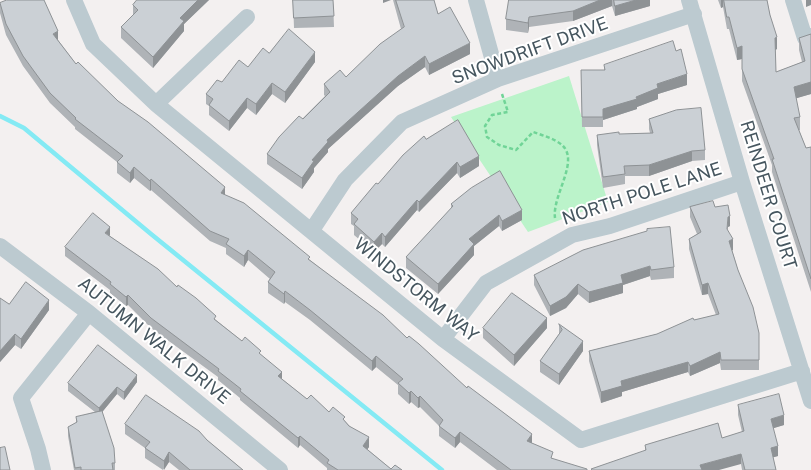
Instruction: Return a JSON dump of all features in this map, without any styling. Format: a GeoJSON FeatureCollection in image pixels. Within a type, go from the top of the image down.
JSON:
{"type":"FeatureCollection","features":[{"type":"Feature","properties":{"kind":"street","name":"WINDSTORM WAY"},"geometry":{"type":"LineString","coordinates":[[74,0],[92,44],[156,104],[443,339],[581,440],[802,371]]}},
{"type":"Feature","properties":{"kind":"street"},"geometry":{"type":"LineString","coordinates":[[476,0],[500,87]]}},
{"type":"Feature","properties":{"kind":"street"},"geometry":{"type":"LineString","coordinates":[[793,0],[805,38],[811,36]]}},
{"type":"Feature","properties":{"kind":"street","name":"SNOWDRIFT DRIVE"},"geometry":{"type":"LineString","coordinates":[[312,230],[345,180],[402,122],[500,87],[691,7]]}},
{"type":"Feature","properties":{"kind":"street","name":"REINDEER COURT"},"geometry":{"type":"LineString","coordinates":[[691,7],[742,182],[811,401]]}},
{"type":"Feature","properties":{"kind":"street"},"geometry":{"type":"LineString","coordinates":[[156,104],[246,18]]}},
{"type":"Feature","properties":{"kind":"street","name":"NORTH POLE LANE"},"geometry":{"type":"LineString","coordinates":[[443,339],[486,283],[572,235],[610,226],[742,182]]}},
{"type":"Feature","properties":{"kind":"street","name":"AUTUMN WALK DRIVE"},"geometry":{"type":"LineString","coordinates":[[0,246],[89,313],[280,470]]}},
{"type":"Feature","properties":{"kind":"street"},"geometry":{"type":"LineString","coordinates":[[43,470],[21,398],[89,313]]}},
{"type":"Feature","properties":{"kind":"path"},"geometry":{"type":"LineString","coordinates":[[500,87],[508,112],[492,115],[485,126],[487,137],[499,145],[516,150],[533,132],[562,144],[569,157],[568,166],[557,195],[555,218]]}},
{"type":"Feature","properties":{"kind":"green space"},"geometry":{"type":"Polygon","coordinates":[[[569,76],[608,202],[528,232],[451,117],[569,76]]]}},
{"type":"Feature","properties":{"kind":"building"},"geometry":{"type":"Polygon","coordinates":[[[7,0],[44,0],[58,31],[53,34],[76,64],[78,62],[118,101],[148,122],[225,187],[221,193],[244,203],[310,257],[308,259],[383,315],[407,338],[409,336],[419,344],[467,388],[468,386],[532,434],[527,441],[553,452],[551,458],[587,470],[511,470],[460,432],[455,438],[439,426],[443,420],[420,396],[418,398],[411,391],[409,393],[398,383],[403,379],[376,356],[372,361],[285,291],[284,294],[268,282],[275,272],[248,250],[244,256],[226,244],[229,239],[210,231],[151,179],[150,181],[134,167],[130,173],[117,162],[123,156],[75,119],[50,93],[23,56],[6,24],[0,3],[7,0]]]}},
{"type":"Feature","properties":{"kind":"building"},"geometry":{"type":"Polygon","coordinates":[[[137,0],[198,0],[180,18],[184,21],[153,57],[121,27],[138,10],[133,5],[137,0]]]}},
{"type":"Feature","properties":{"kind":"building"},"geometry":{"type":"Polygon","coordinates":[[[293,0],[333,0],[334,16],[294,18],[293,0]]]}},
{"type":"Feature","properties":{"kind":"building"},"geometry":{"type":"Polygon","coordinates":[[[396,0],[434,0],[438,14],[450,7],[470,43],[429,64],[425,56],[398,76],[327,140],[328,142],[312,160],[314,161],[302,178],[267,154],[279,137],[299,116],[303,119],[330,92],[324,84],[340,70],[346,77],[380,44],[404,27],[396,0]]]}},
{"type":"Feature","properties":{"kind":"building"},"geometry":{"type":"Polygon","coordinates":[[[509,0],[600,0],[573,11],[529,17],[528,23],[506,19],[509,0]]]}},
{"type":"Feature","properties":{"kind":"building"},"geometry":{"type":"Polygon","coordinates":[[[614,0],[636,0],[615,6],[614,0]]]}},
{"type":"Feature","properties":{"kind":"building"},"geometry":{"type":"Polygon","coordinates":[[[724,0],[767,0],[777,37],[775,38],[776,72],[805,61],[799,38],[811,34],[811,82],[794,87],[800,117],[794,118],[806,148],[811,147],[811,279],[772,159],[774,159],[742,69],[742,46],[737,48],[729,17],[727,17],[724,0]]]}},
{"type":"Feature","properties":{"kind":"building"},"geometry":{"type":"Polygon","coordinates":[[[289,29],[315,52],[285,92],[272,83],[256,104],[247,98],[229,121],[209,105],[213,99],[206,94],[217,80],[222,82],[239,60],[248,67],[263,48],[269,53],[289,29]]]}},
{"type":"Feature","properties":{"kind":"building"},"geometry":{"type":"Polygon","coordinates":[[[673,41],[676,51],[681,49],[687,74],[657,84],[658,88],[636,97],[637,99],[603,109],[603,117],[582,117],[581,70],[605,70],[604,65],[673,41]]]}},
{"type":"Feature","properties":{"kind":"building"},"geometry":{"type":"Polygon","coordinates":[[[701,108],[705,150],[692,151],[649,165],[624,166],[625,174],[603,177],[597,135],[619,132],[619,134],[653,133],[649,119],[676,110],[701,108]]]}},
{"type":"Feature","properties":{"kind":"building"},"geometry":{"type":"Polygon","coordinates":[[[458,120],[479,156],[460,167],[457,162],[419,202],[417,200],[385,237],[382,233],[374,242],[354,224],[358,219],[351,213],[376,183],[378,184],[403,155],[424,136],[426,139],[458,120]]]}},
{"type":"Feature","properties":{"kind":"building"},"geometry":{"type":"Polygon","coordinates":[[[500,171],[522,210],[502,221],[499,215],[469,239],[474,244],[438,284],[406,257],[453,206],[451,204],[471,188],[500,171]]]}},
{"type":"Feature","properties":{"kind":"building"},"geometry":{"type":"Polygon","coordinates":[[[713,201],[715,207],[728,205],[730,216],[728,217],[727,229],[733,239],[729,241],[753,307],[759,333],[759,360],[721,360],[720,352],[690,366],[688,362],[621,381],[622,386],[601,392],[589,351],[657,334],[693,318],[694,320],[719,314],[708,283],[702,285],[689,239],[701,232],[690,207],[713,201]]]}},
{"type":"Feature","properties":{"kind":"building"},"geometry":{"type":"Polygon","coordinates":[[[93,213],[110,227],[105,233],[158,269],[177,287],[178,285],[196,298],[216,316],[214,319],[242,341],[245,337],[261,351],[259,353],[282,372],[278,376],[307,399],[311,395],[329,412],[333,407],[345,417],[343,419],[349,426],[369,437],[363,446],[391,469],[395,465],[402,470],[338,470],[327,463],[329,460],[300,436],[298,438],[240,391],[241,389],[218,371],[219,369],[151,318],[128,295],[126,297],[110,284],[111,282],[65,247],[93,213]]]}},
{"type":"Feature","properties":{"kind":"building"},"geometry":{"type":"Polygon","coordinates":[[[670,227],[674,267],[651,270],[650,266],[621,275],[623,283],[589,292],[578,284],[566,297],[550,306],[534,275],[583,250],[647,231],[647,229],[670,227]]]}},
{"type":"Feature","properties":{"kind":"building"},"geometry":{"type":"Polygon","coordinates":[[[26,282],[49,300],[21,339],[15,334],[0,351],[0,298],[9,304],[26,282]]]}},
{"type":"Feature","properties":{"kind":"building"},"geometry":{"type":"Polygon","coordinates":[[[512,293],[547,318],[514,355],[483,328],[512,293]]]}},
{"type":"Feature","properties":{"kind":"building"},"geometry":{"type":"Polygon","coordinates":[[[559,324],[583,341],[559,374],[540,361],[562,330],[559,324]]]}},
{"type":"Feature","properties":{"kind":"building"},"geometry":{"type":"Polygon","coordinates":[[[98,345],[137,375],[124,392],[117,387],[99,408],[68,383],[98,345]]]}},
{"type":"Feature","properties":{"kind":"building"},"geometry":{"type":"Polygon","coordinates":[[[779,394],[784,415],[771,419],[778,446],[771,448],[776,470],[745,470],[741,454],[700,465],[702,470],[591,469],[646,450],[645,445],[718,423],[722,438],[744,431],[738,405],[779,394]]]}},
{"type":"Feature","properties":{"kind":"building"},"geometry":{"type":"Polygon","coordinates":[[[146,395],[199,431],[243,470],[190,470],[169,452],[164,461],[145,448],[150,442],[125,424],[146,395]]]}},
{"type":"Feature","properties":{"kind":"building"},"geometry":{"type":"Polygon","coordinates":[[[102,411],[114,448],[115,463],[112,463],[113,470],[81,470],[81,467],[75,468],[68,427],[77,422],[76,417],[102,411]]]}},
{"type":"Feature","properties":{"kind":"building"},"geometry":{"type":"Polygon","coordinates":[[[5,447],[10,470],[0,470],[0,448],[5,447]]]}},
{"type":"Feature","properties":{"kind":"waterway"},"geometry":{"type":"LineString","coordinates":[[0,116],[24,128],[151,234],[442,470]]}}]}
